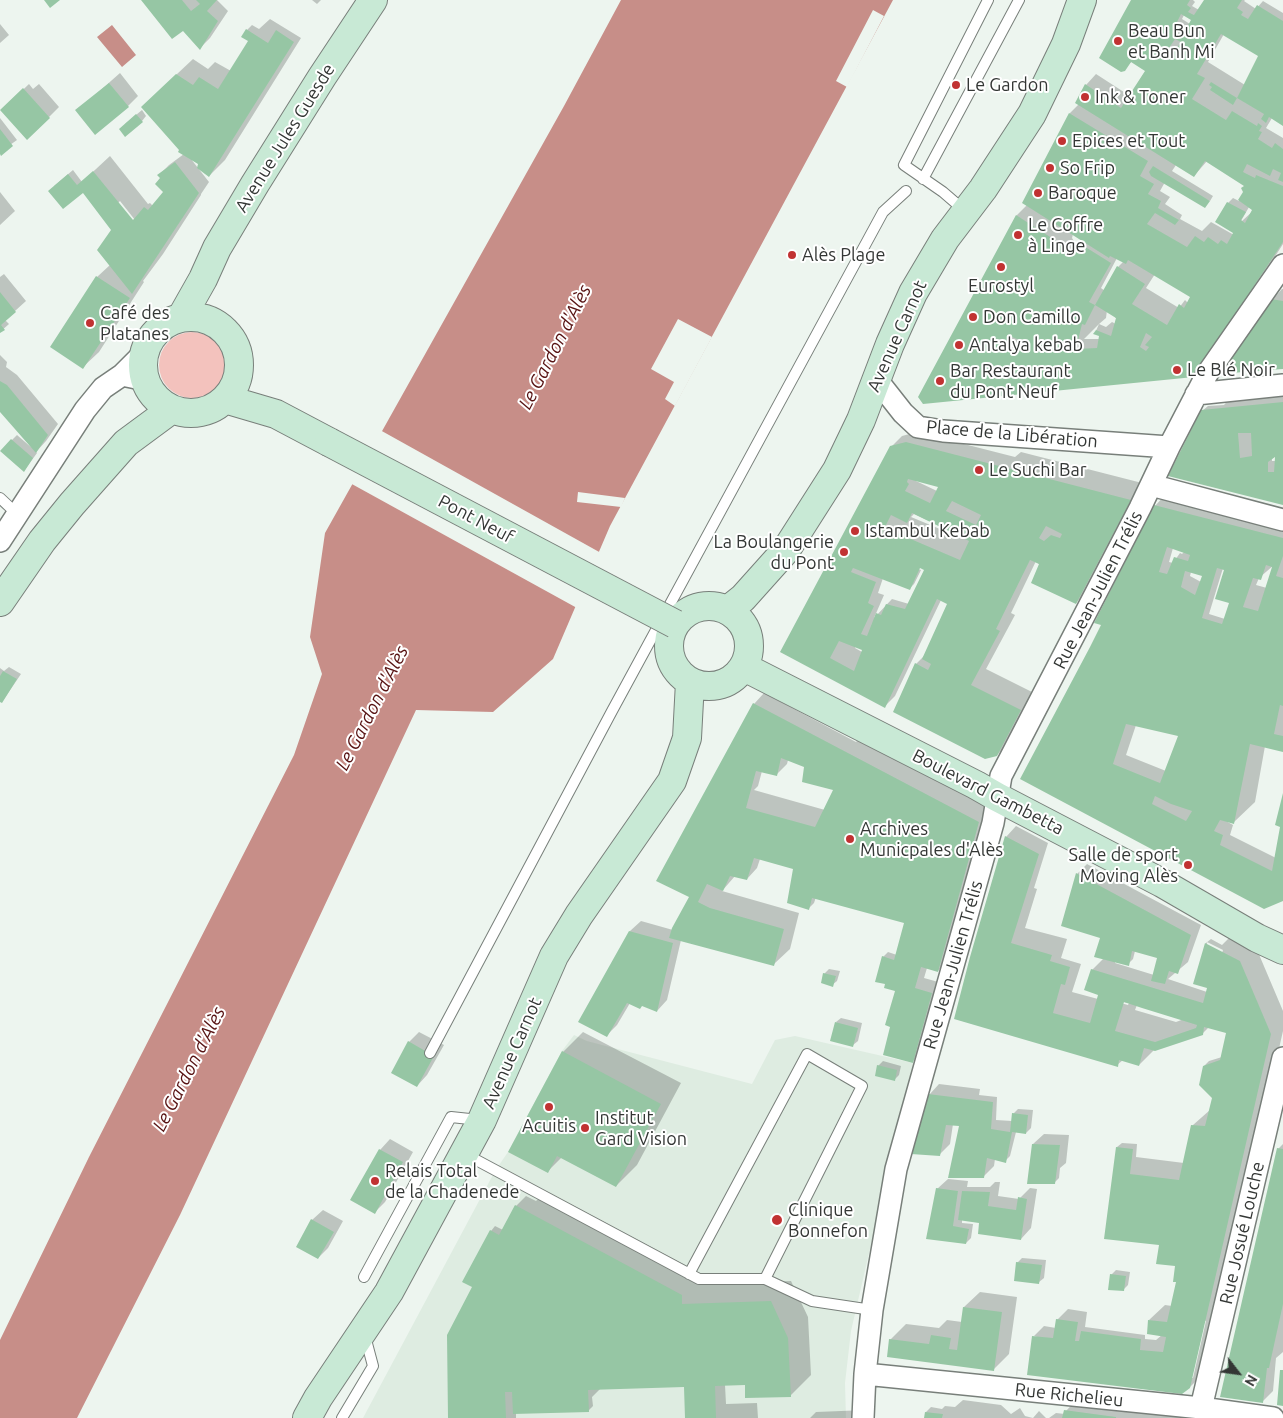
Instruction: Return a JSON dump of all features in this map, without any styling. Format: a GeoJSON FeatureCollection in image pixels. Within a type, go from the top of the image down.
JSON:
{"type":"FeatureCollection","features":[{"type":"Feature","properties":{"kind":"main road","name":"Avenue Jules Guesde"},"geometry":{"type":"LineString","coordinates":[[181,318],[203,279],[217,248],[255,184],[373,0]]}},
{"type":"Feature","properties":{"kind":"main road","name":"Avenue Carnot"},"geometry":{"type":"LineString","coordinates":[[728,610],[742,598],[786,550],[837,470],[862,420],[890,344],[913,293],[945,239],[966,213],[1032,114],[1066,44],[1082,0]]}},
{"type":"Feature","properties":{"kind":"main road"},"geometry":{"type":"LineString","coordinates":[[203,279],[212,321]]}},
{"type":"Feature","properties":{"kind":"main road"},"geometry":{"type":"LineString","coordinates":[[126,443],[146,351],[153,336],[166,324],[181,318],[197,317],[212,321],[225,331],[234,343],[239,358],[239,373],[234,388],[225,399],[213,408],[200,412],[186,413],[172,409],[161,402],[140,382]]}},
{"type":"Feature","properties":{"kind":"main road","name":"Pont Neuf"},"geometry":{"type":"LineString","coordinates":[[239,373],[276,414]]}},
{"type":"Feature","properties":{"kind":"main road","name":"Pont Neuf"},"geometry":{"type":"LineString","coordinates":[[225,399],[276,414],[675,624]]}},
{"type":"Feature","properties":{"kind":"main road"},"geometry":{"type":"LineString","coordinates":[[0,602],[37,549],[72,504],[126,443],[172,409]]}},
{"type":"Feature","properties":{"kind":"main road"},"geometry":{"type":"LineString","coordinates":[[705,605],[728,610],[739,618],[746,628],[750,641],[749,655],[744,667],[726,683],[714,686],[701,686],[690,682],[679,674],[672,662],[669,649],[670,636],[675,624],[693,608],[705,605]]}},
{"type":"Feature","properties":{"kind":"main road","name":"Boulevard Gambetta"},"geometry":{"type":"LineString","coordinates":[[744,667],[976,785],[1162,883],[1257,938],[1283,950]]}},
{"type":"Feature","properties":{"kind":"main road","name":"Avenue Carnot"},"geometry":{"type":"LineString","coordinates":[[307,1418],[318,1398],[389,1292],[464,1154],[482,1120],[554,956],[579,915],[672,781],[687,738],[690,682]]}},
{"type":"Feature","properties":{"kind":"street","name":"Rue Jean-Julien Trélis"},"geometry":{"type":"LineString","coordinates":[[863,1418],[865,1374],[872,1310],[896,1169],[993,823],[1001,776],[1207,374],[1283,265]]}},
{"type":"Feature","properties":{"kind":"street","name":"Place de la Libération"},"geometry":{"type":"LineString","coordinates":[[877,380],[903,413],[918,427],[943,431],[1169,447]]}},
{"type":"Feature","properties":{"kind":"street"},"geometry":{"type":"LineString","coordinates":[[0,541],[85,410],[103,388],[140,382]]}},
{"type":"Feature","properties":{"kind":"street"},"geometry":{"type":"LineString","coordinates":[[1196,394],[1283,385]]}},
{"type":"Feature","properties":{"kind":"street"},"geometry":{"type":"LineString","coordinates":[[1151,485],[1283,520]]}},
{"type":"Feature","properties":{"kind":"street","name":"Rue Josué Louche"},"geometry":{"type":"LineString","coordinates":[[1201,1408],[1283,1058]]}},
{"type":"Feature","properties":{"kind":"street","name":"Rue Richelieu"},"geometry":{"type":"LineString","coordinates":[[865,1374],[1201,1408],[1273,1418]]}},
{"type":"Feature","properties":{"kind":"lane"},"geometry":{"type":"LineString","coordinates":[[966,213],[943,192],[904,165],[988,0]]}},
{"type":"Feature","properties":{"kind":"lane"},"geometry":{"type":"LineString","coordinates":[[923,179],[1019,0]]}},
{"type":"Feature","properties":{"kind":"lane"},"geometry":{"type":"LineString","coordinates":[[430,1053],[612,711],[884,212],[906,191]]}},
{"type":"Feature","properties":{"kind":"lane"},"geometry":{"type":"LineString","coordinates":[[0,498],[17,514]]}},
{"type":"Feature","properties":{"kind":"lane"},"geometry":{"type":"LineString","coordinates":[[689,1274],[807,1054],[862,1086],[765,1279]]}},
{"type":"Feature","properties":{"kind":"lane"},"geometry":{"type":"LineString","coordinates":[[364,1277],[451,1117],[482,1120]]}},
{"type":"Feature","properties":{"kind":"lane"},"geometry":{"type":"LineString","coordinates":[[464,1154],[699,1279],[765,1279],[812,1301],[872,1310]]}},
{"type":"Feature","properties":{"kind":"lane"},"geometry":{"type":"LineString","coordinates":[[342,1418],[373,1366],[364,1329]]}},
{"type":"Feature","properties":{"kind":"shaded area"},"geometry":{"type":"Polygon","coordinates":[[[186,332],[198,332],[210,337],[220,347],[225,359],[223,378],[210,393],[198,398],[186,398],[174,393],[164,383],[159,371],[159,359],[164,347],[174,337],[186,332]]]}},
{"type":"Feature","properties":{"kind":"shaded area","name":"Clinique Bonnefon"},"geometry":{"type":"Polygon","coordinates":[[[574,1035],[587,1041],[752,1084],[775,1040],[795,1036],[913,1063],[851,1331],[845,1383],[846,1418],[363,1418],[495,1171],[508,1152],[562,1051],[574,1035]]]}},
{"type":"Feature","properties":{"kind":"water","name":"Le Gardon d'Alès"},"geometry":{"type":"Polygon","coordinates":[[[621,0],[893,0],[610,526],[553,659],[493,712],[416,710],[180,1215],[77,1418],[0,1418],[0,1340],[89,1157],[294,755],[322,674],[310,637],[325,533],[564,106],[621,0]]]}},
{"type":"Feature","properties":{"kind":"water"},"geometry":{"type":"Polygon","coordinates":[[[112,25],[136,55],[122,67],[97,37],[112,25]]]}},
{"type":"Feature","properties":{"kind":"pier"},"geometry":{"type":"Polygon","coordinates":[[[873,10],[884,16],[847,87],[836,81],[873,10]]]}},
{"type":"Feature","properties":{"kind":"pier"},"geometry":{"type":"Polygon","coordinates":[[[678,319],[712,337],[675,406],[665,399],[674,382],[651,369],[678,319]]]}},
{"type":"Feature","properties":{"kind":"pier"},"geometry":{"type":"Polygon","coordinates":[[[380,430],[601,553],[577,608],[350,483],[380,430]]]}},
{"type":"Feature","properties":{"kind":"pier"},"geometry":{"type":"Polygon","coordinates":[[[578,492],[625,498],[621,507],[577,502],[578,492]]]}},
{"type":"Feature","properties":{"kind":"building"},"geometry":{"type":"Polygon","coordinates":[[[44,0],[60,0],[50,8],[44,0]]]}},
{"type":"Feature","properties":{"kind":"building"},"geometry":{"type":"Polygon","coordinates":[[[141,0],[182,0],[191,11],[200,4],[196,0],[217,0],[207,11],[218,21],[200,50],[183,31],[172,39],[141,0]]]}},
{"type":"Feature","properties":{"kind":"building"},"geometry":{"type":"Polygon","coordinates":[[[1131,0],[1190,0],[1187,5],[1191,8],[1188,12],[1194,15],[1204,0],[1242,0],[1237,8],[1243,12],[1241,15],[1248,19],[1257,5],[1283,21],[1283,126],[1269,117],[1266,123],[1261,119],[1264,114],[1237,98],[1258,56],[1221,34],[1197,74],[1205,78],[1192,99],[1226,120],[1232,111],[1257,126],[1258,123],[1262,126],[1259,131],[1262,132],[1258,139],[1272,148],[1275,143],[1283,149],[1283,182],[1278,180],[1281,173],[1273,169],[1270,176],[1247,164],[1243,172],[1255,178],[1256,175],[1283,186],[1283,242],[1194,377],[923,404],[918,397],[1016,215],[1075,253],[1079,243],[1111,263],[1089,302],[1095,305],[1117,266],[1145,284],[1132,304],[1167,325],[1179,304],[1184,308],[1190,297],[1128,260],[1126,264],[1110,256],[1109,258],[1022,203],[1069,113],[1148,161],[1140,176],[1154,184],[1148,194],[1161,201],[1158,208],[1179,220],[1175,225],[1155,213],[1147,224],[1187,247],[1195,236],[1204,242],[1208,237],[1218,244],[1221,240],[1227,244],[1233,233],[1215,222],[1227,202],[1246,212],[1241,220],[1245,223],[1252,210],[1238,200],[1243,192],[1241,188],[1244,186],[1205,161],[1194,177],[1075,103],[1085,84],[1121,108],[1145,71],[1131,62],[1125,71],[1121,72],[1099,58],[1131,0]],[[1181,14],[1175,26],[1178,28],[1176,32],[1182,36],[1191,20],[1181,14]],[[1175,39],[1169,48],[1175,51],[1181,42],[1175,39]],[[1095,305],[1085,325],[1082,324],[1076,349],[1097,348],[1099,336],[1093,334],[1096,330],[1111,336],[1116,318],[1095,305]],[[1146,333],[1140,347],[1146,351],[1149,347],[1145,345],[1152,337],[1146,333]],[[1012,337],[1006,346],[1019,351],[1024,342],[1012,337]],[[995,367],[990,375],[997,378],[999,368],[995,367]]]}},
{"type":"Feature","properties":{"kind":"building"},"geometry":{"type":"Polygon","coordinates":[[[246,29],[268,43],[276,30],[294,42],[209,177],[197,168],[198,164],[178,152],[179,150],[141,107],[176,74],[193,85],[199,77],[218,89],[248,41],[241,37],[246,29]]]}},
{"type":"Feature","properties":{"kind":"building"},"geometry":{"type":"Polygon","coordinates":[[[1211,82],[1237,98],[1233,105],[1210,90],[1212,87],[1209,85],[1211,82]]]}},
{"type":"Feature","properties":{"kind":"building"},"geometry":{"type":"Polygon","coordinates":[[[109,83],[129,107],[95,135],[75,110],[109,83]]]}},
{"type":"Feature","properties":{"kind":"building"},"geometry":{"type":"Polygon","coordinates":[[[23,88],[50,118],[27,140],[0,110],[23,88]]]}},
{"type":"Feature","properties":{"kind":"building"},"geometry":{"type":"Polygon","coordinates":[[[136,114],[143,122],[125,137],[119,129],[136,114]]]}},
{"type":"Feature","properties":{"kind":"building"},"geometry":{"type":"Polygon","coordinates":[[[0,129],[13,146],[1,156],[0,154],[0,129]]]}},
{"type":"Feature","properties":{"kind":"building"},"geometry":{"type":"Polygon","coordinates":[[[175,162],[199,193],[132,294],[97,250],[111,230],[83,193],[63,209],[48,191],[68,174],[77,185],[93,171],[133,220],[144,207],[148,210],[163,192],[155,184],[160,178],[157,175],[175,162]]]}},
{"type":"Feature","properties":{"kind":"building"},"geometry":{"type":"Polygon","coordinates":[[[1153,166],[1210,201],[1205,208],[1151,176],[1149,172],[1153,166]]]}},
{"type":"Feature","properties":{"kind":"building","name":"Café des Platanes"},"geometry":{"type":"Polygon","coordinates":[[[96,276],[130,298],[83,369],[50,347],[96,276]]]}},
{"type":"Feature","properties":{"kind":"building"},"geometry":{"type":"Polygon","coordinates":[[[0,292],[16,312],[1,325],[5,330],[0,333],[0,292]]]}},
{"type":"Feature","properties":{"kind":"building"},"geometry":{"type":"Polygon","coordinates":[[[1271,299],[1283,301],[1283,369],[1231,373],[1227,365],[1271,299]]]}},
{"type":"Feature","properties":{"kind":"building"},"geometry":{"type":"Polygon","coordinates":[[[0,381],[7,385],[48,435],[36,453],[0,412],[0,381]]]}},
{"type":"Feature","properties":{"kind":"building"},"geometry":{"type":"Polygon","coordinates":[[[1283,402],[1283,505],[1168,476],[1201,410],[1283,402]],[[1238,433],[1240,458],[1252,456],[1251,433],[1238,433]],[[1275,457],[1268,462],[1268,472],[1274,472],[1275,457]]]}},
{"type":"Feature","properties":{"kind":"building"},"geometry":{"type":"Polygon","coordinates":[[[11,439],[33,458],[24,472],[0,451],[11,439]]]}},
{"type":"Feature","properties":{"kind":"building"},"geometry":{"type":"Polygon","coordinates":[[[906,442],[1131,500],[1076,604],[1031,583],[1039,564],[1030,560],[996,629],[1000,631],[971,685],[1021,710],[997,756],[985,759],[893,712],[915,663],[928,670],[931,664],[922,659],[947,604],[937,599],[885,708],[780,652],[890,446],[906,442]],[[908,479],[907,482],[909,484],[905,491],[930,503],[938,487],[908,479]],[[952,501],[946,511],[976,525],[981,515],[952,501]],[[912,513],[907,523],[891,515],[882,533],[889,536],[892,531],[960,560],[969,541],[912,513]],[[1046,526],[1039,538],[1044,541],[1051,535],[1060,538],[1062,534],[1046,526]],[[853,568],[851,572],[876,582],[868,603],[874,606],[861,634],[867,636],[876,613],[881,615],[886,604],[905,609],[924,570],[920,568],[910,590],[853,568]],[[839,641],[830,658],[854,671],[862,650],[839,641]]]}},
{"type":"Feature","properties":{"kind":"building"},"geometry":{"type":"Polygon","coordinates":[[[1154,505],[1283,538],[1283,556],[1276,576],[1283,578],[1283,706],[1280,705],[1274,734],[1283,736],[1283,752],[1250,744],[1234,824],[1220,820],[1214,831],[1223,835],[1220,845],[1272,871],[1280,827],[1275,825],[1283,793],[1283,901],[1264,909],[1020,779],[1101,625],[1094,623],[1154,505]],[[1167,547],[1159,572],[1167,574],[1174,557],[1188,561],[1190,555],[1167,547]],[[1266,565],[1261,580],[1253,578],[1243,607],[1258,611],[1272,567],[1266,565]],[[1217,568],[1202,618],[1222,624],[1229,603],[1215,599],[1224,570],[1217,568]],[[1185,571],[1181,587],[1195,595],[1202,576],[1185,571]],[[1126,724],[1113,764],[1160,783],[1178,736],[1126,724]],[[1155,796],[1152,804],[1186,821],[1192,811],[1155,796]]]}},
{"type":"Feature","properties":{"kind":"building"},"geometry":{"type":"Polygon","coordinates":[[[3,671],[17,679],[2,703],[0,702],[0,676],[3,671]]]}},
{"type":"Feature","properties":{"kind":"building"},"geometry":{"type":"Polygon","coordinates":[[[753,703],[979,822],[938,972],[921,967],[915,988],[932,993],[913,1063],[883,1055],[890,1027],[885,1025],[895,991],[884,988],[885,984],[875,982],[882,956],[894,960],[904,923],[812,898],[809,910],[787,903],[793,869],[754,858],[747,880],[730,876],[723,891],[707,884],[698,902],[710,908],[784,929],[774,966],[669,938],[672,928],[689,897],[656,881],[753,703]],[[781,758],[777,776],[756,771],[746,808],[815,827],[833,790],[802,782],[804,767],[781,758]]]}},
{"type":"Feature","properties":{"kind":"building"},"geometry":{"type":"Polygon","coordinates":[[[1005,836],[1039,854],[1011,943],[1052,955],[1050,961],[1070,967],[1065,985],[1061,984],[1053,1013],[1090,1023],[1098,995],[1084,990],[1091,969],[1203,1003],[1207,988],[1193,984],[1205,943],[1240,961],[1271,1034],[1190,1388],[1182,1394],[1027,1375],[1032,1336],[1053,1338],[1056,1319],[1078,1322],[1075,1341],[1079,1341],[1081,1331],[1141,1339],[1140,1350],[1163,1352],[1166,1337],[1147,1334],[1148,1320],[1167,1322],[1176,1282],[1173,1282],[1175,1266],[1156,1264],[1159,1245],[1104,1239],[1116,1147],[1133,1149],[1130,1174],[1179,1180],[1191,1125],[1205,1126],[1212,1098],[1199,1085],[1203,1066],[1220,1060],[1226,1033],[1204,1027],[1203,1035],[1155,1051],[1144,1048],[1139,1066],[1119,1060],[1118,1067],[954,1019],[1005,836]],[[1124,1002],[1115,1031],[1155,1042],[1196,1028],[1197,1025],[1124,1002]]]}},
{"type":"Feature","properties":{"kind":"building"},"geometry":{"type":"Polygon","coordinates":[[[1076,873],[1191,935],[1178,974],[1169,971],[1165,984],[1151,981],[1157,958],[1132,951],[1129,966],[1094,957],[1100,938],[1061,926],[1076,873]]]}},
{"type":"Feature","properties":{"kind":"building"},"geometry":{"type":"Polygon","coordinates":[[[629,931],[673,943],[657,1012],[642,1006],[640,1009],[627,1003],[607,1037],[578,1022],[629,931]]]}},
{"type":"Feature","properties":{"kind":"building"},"geometry":{"type":"Polygon","coordinates":[[[823,973],[836,976],[833,987],[821,983],[823,973]]]}},
{"type":"Feature","properties":{"kind":"building"},"geometry":{"type":"Polygon","coordinates":[[[835,1022],[858,1028],[853,1047],[830,1041],[835,1022]]]}},
{"type":"Feature","properties":{"kind":"building"},"geometry":{"type":"Polygon","coordinates":[[[408,1041],[434,1056],[417,1087],[391,1073],[408,1041]]]}},
{"type":"Feature","properties":{"kind":"building","name":"Institut Gard Vision"},"geometry":{"type":"Polygon","coordinates":[[[562,1051],[661,1104],[616,1187],[557,1156],[548,1173],[508,1152],[562,1051]]]}},
{"type":"Feature","properties":{"kind":"building"},"geometry":{"type":"Polygon","coordinates":[[[877,1065],[897,1070],[895,1081],[875,1076],[877,1065]]]}},
{"type":"Feature","properties":{"kind":"building"},"geometry":{"type":"Polygon","coordinates":[[[928,1094],[993,1102],[991,1129],[1010,1132],[1012,1113],[1028,1115],[1026,1134],[1012,1132],[1006,1163],[987,1158],[984,1178],[948,1178],[959,1126],[946,1125],[940,1156],[911,1154],[928,1094]]]}},
{"type":"Feature","properties":{"kind":"building"},"geometry":{"type":"Polygon","coordinates":[[[1032,1144],[1060,1145],[1055,1184],[1027,1184],[1032,1144]]]}},
{"type":"Feature","properties":{"kind":"building"},"geometry":{"type":"Polygon","coordinates":[[[1277,1148],[1283,1149],[1283,1304],[1269,1368],[1267,1368],[1263,1403],[1220,1397],[1277,1148]]]}},
{"type":"Feature","properties":{"kind":"building"},"geometry":{"type":"Polygon","coordinates":[[[379,1149],[403,1162],[375,1214],[350,1200],[379,1149]]]}},
{"type":"Feature","properties":{"kind":"building"},"geometry":{"type":"Polygon","coordinates":[[[936,1188],[958,1191],[953,1226],[969,1229],[966,1244],[926,1239],[936,1188]]]}},
{"type":"Feature","properties":{"kind":"building"},"geometry":{"type":"Polygon","coordinates":[[[962,1191],[990,1192],[988,1206],[1016,1210],[1018,1197],[1027,1199],[1021,1240],[978,1234],[979,1223],[958,1220],[962,1191]]]}},
{"type":"Feature","properties":{"kind":"building"},"geometry":{"type":"Polygon","coordinates":[[[515,1205],[682,1295],[682,1304],[771,1301],[788,1338],[791,1397],[745,1398],[745,1385],[715,1386],[716,1418],[685,1418],[684,1387],[588,1390],[589,1412],[513,1414],[512,1392],[505,1392],[506,1418],[448,1418],[447,1335],[472,1287],[462,1282],[490,1230],[499,1235],[515,1205]]]}},
{"type":"Feature","properties":{"kind":"building"},"geometry":{"type":"Polygon","coordinates":[[[311,1219],[334,1232],[318,1259],[296,1247],[311,1219]]]}},
{"type":"Feature","properties":{"kind":"building"},"geometry":{"type":"Polygon","coordinates":[[[1016,1262],[1042,1265],[1039,1284],[1014,1281],[1016,1262]]]}},
{"type":"Feature","properties":{"kind":"building"},"geometry":{"type":"Polygon","coordinates":[[[1110,1274],[1126,1276],[1124,1291],[1108,1290],[1110,1274]]]}},
{"type":"Feature","properties":{"kind":"building"},"geometry":{"type":"Polygon","coordinates":[[[963,1307],[1002,1312],[994,1371],[887,1357],[889,1339],[929,1344],[931,1335],[951,1338],[949,1349],[957,1350],[963,1307]]]}},
{"type":"Feature","properties":{"kind":"building"},"geometry":{"type":"Polygon","coordinates":[[[1280,1370],[1283,1370],[1283,1406],[1277,1405],[1280,1370]]]}},
{"type":"Feature","properties":{"kind":"building"},"geometry":{"type":"Polygon","coordinates":[[[1064,1410],[1116,1417],[1116,1418],[1062,1418],[1064,1410]]]}},
{"type":"Feature","properties":{"kind":"building"},"geometry":{"type":"Polygon","coordinates":[[[925,1412],[943,1414],[942,1418],[924,1418],[925,1412]]]}},
{"type":"Feature","properties":{"kind":"place","name":"Beau Bun et Banh Mi"},"geometry":{"type":"Point","coordinates":[1118,41]}},
{"type":"Feature","properties":{"kind":"place","name":"Le Gardon"},"geometry":{"type":"Point","coordinates":[956,85]}},
{"type":"Feature","properties":{"kind":"place","name":"Ink & Toner"},"geometry":{"type":"Point","coordinates":[1085,97]}},
{"type":"Feature","properties":{"kind":"place","name":"Epices et Tout"},"geometry":{"type":"Point","coordinates":[1062,141]}},
{"type":"Feature","properties":{"kind":"place","name":"So Frip"},"geometry":{"type":"Point","coordinates":[1050,168]}},
{"type":"Feature","properties":{"kind":"place","name":"Baroque"},"geometry":{"type":"Point","coordinates":[1038,193]}},
{"type":"Feature","properties":{"kind":"place","name":"Le Coffre à Linge"},"geometry":{"type":"Point","coordinates":[1018,235]}},
{"type":"Feature","properties":{"kind":"place","name":"Alès Plage"},"geometry":{"type":"Point","coordinates":[792,255]}},
{"type":"Feature","properties":{"kind":"place","name":"Eurostyl"},"geometry":{"type":"Point","coordinates":[1001,267]}},
{"type":"Feature","properties":{"kind":"place","name":"Don Camillo"},"geometry":{"type":"Point","coordinates":[973,317]}},
{"type":"Feature","properties":{"kind":"place","name":"Café des Platanes"},"geometry":{"type":"Point","coordinates":[90,323]}},
{"type":"Feature","properties":{"kind":"place","name":"Antalya kebab"},"geometry":{"type":"Point","coordinates":[959,345]}},
{"type":"Feature","properties":{"kind":"place","name":"Le Blé Noir"},"geometry":{"type":"Point","coordinates":[1177,370]}},
{"type":"Feature","properties":{"kind":"place","name":"Bar Restaurant du Pont Neuf"},"geometry":{"type":"Point","coordinates":[940,381]}},
{"type":"Feature","properties":{"kind":"place","name":"Le Suchi Bar"},"geometry":{"type":"Point","coordinates":[979,470]}},
{"type":"Feature","properties":{"kind":"place","name":"Istambul Kebab"},"geometry":{"type":"Point","coordinates":[855,531]}},
{"type":"Feature","properties":{"kind":"place","name":"La Boulangerie du Pont"},"geometry":{"type":"Point","coordinates":[844,552]}},
{"type":"Feature","properties":{"kind":"place","name":"Archives Municpales d'Alès"},"geometry":{"type":"Point","coordinates":[850,839]}},
{"type":"Feature","properties":{"kind":"place","name":"Salle de sport Moving Alès"},"geometry":{"type":"Point","coordinates":[1188,865]}},
{"type":"Feature","properties":{"kind":"place","name":"Acuitis"},"geometry":{"type":"Point","coordinates":[549,1107]}},
{"type":"Feature","properties":{"kind":"place","name":"Institut Gard Vision"},"geometry":{"type":"Point","coordinates":[585,1128]}},
{"type":"Feature","properties":{"kind":"place","name":"Relais Total de la Chadenede"},"geometry":{"type":"Point","coordinates":[375,1181]}},
{"type":"Feature","properties":{"kind":"place","name":"Clinique Bonnefon"},"geometry":{"type":"Point","coordinates":[777,1220]}}]}
